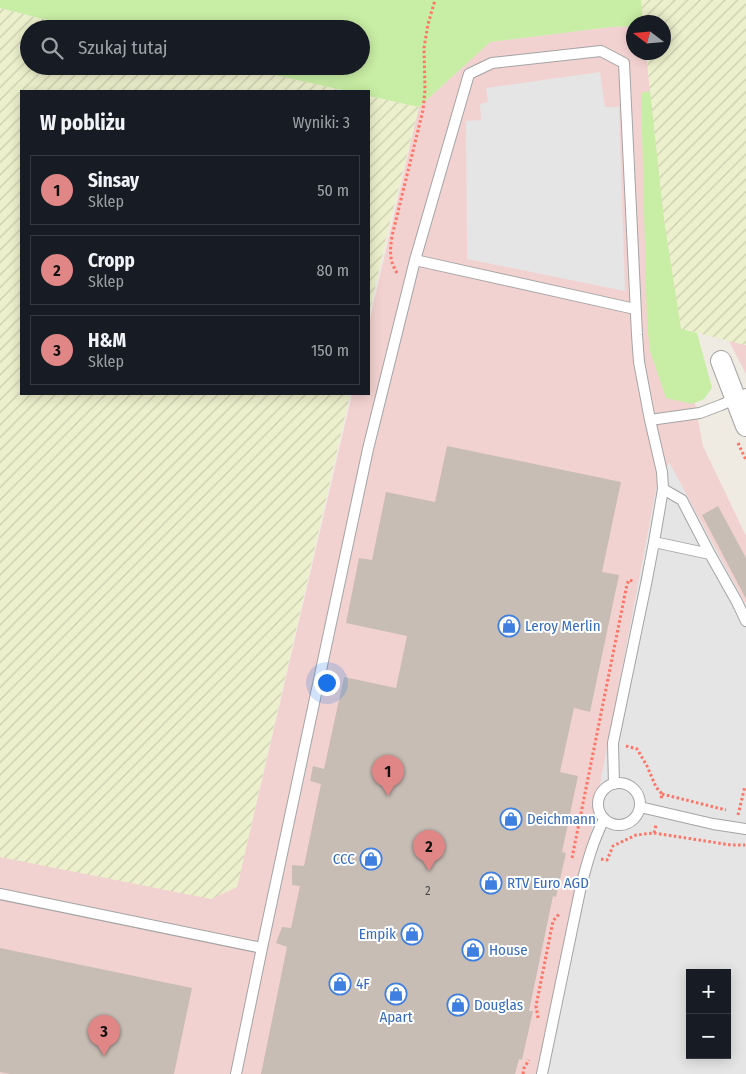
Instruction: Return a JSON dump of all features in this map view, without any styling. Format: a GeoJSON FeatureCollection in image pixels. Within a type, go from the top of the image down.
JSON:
{"type":"FeatureCollection","features":[{"type":"Feature","properties":{"kind":"street"},"geometry":{"type":"LineString","coordinates":[[721,360],[740,396],[746,426]]}},
{"type":"Feature","properties":{"kind":"lane"},"geometry":{"type":"LineString","coordinates":[[236,1074],[368,449],[408,284],[469,74],[492,63],[601,51],[624,63],[639,362],[662,472],[663,489],[646,584],[613,743],[614,784]]}},
{"type":"Feature","properties":{"kind":"lane"},"geometry":{"type":"LineString","coordinates":[[415,260],[635,309]]}},
{"type":"Feature","properties":{"kind":"lane"},"geometry":{"type":"LineString","coordinates":[[650,420],[700,413],[740,396]]}},
{"type":"Feature","properties":{"kind":"lane"},"geometry":{"type":"LineString","coordinates":[[663,489],[682,500],[746,621]]}},
{"type":"Feature","properties":{"kind":"lane"},"geometry":{"type":"LineString","coordinates":[[654,542],[710,554]]}},
{"type":"Feature","properties":{"kind":"lane"},"geometry":{"type":"LineString","coordinates":[[625,784],[634,789],[639,797],[640,807],[637,816],[621,826],[604,820],[598,808],[598,802],[603,790],[608,786],[625,784]]}},
{"type":"Feature","properties":{"kind":"lane"},"geometry":{"type":"LineString","coordinates":[[640,807],[713,824],[746,829]]}},
{"type":"Feature","properties":{"kind":"lane"},"geometry":{"type":"LineString","coordinates":[[542,1074],[588,856],[604,820]]}},
{"type":"Feature","properties":{"kind":"lane"},"geometry":{"type":"LineString","coordinates":[[0,894],[262,948]]}},
{"type":"Feature","properties":{"kind":"path"},"geometry":{"type":"LineString","coordinates":[[408,284],[393,267],[390,254],[392,236],[423,110],[424,48],[435,0]]}},
{"type":"Feature","properties":{"kind":"path"},"geometry":{"type":"LineString","coordinates":[[571,863],[627,584],[629,580],[646,584]]}},
{"type":"Feature","properties":{"kind":"path"},"geometry":{"type":"LineString","coordinates":[[662,794],[729,810]]}},
{"type":"Feature","properties":{"kind":"path"},"geometry":{"type":"LineString","coordinates":[[654,833],[731,845],[746,845]]}},
{"type":"Feature","properties":{"kind":"path"},"geometry":{"type":"LineString","coordinates":[[538,1024],[536,1006],[553,921],[561,911]]}},
{"type":"Feature","properties":{"kind":"path"},"geometry":{"type":"LineString","coordinates":[[523,1074],[524,1068],[531,1058]]}},
{"type":"Feature","properties":{"kind":"shaded area"},"geometry":{"type":"Polygon","coordinates":[[[626,26],[626,60],[647,60],[664,220],[681,329],[703,446],[746,536],[746,1074],[0,1074],[0,857],[237,887],[352,395],[370,395],[370,319],[419,107],[490,42],[626,26]]]}},
{"type":"Feature","properties":{"kind":"shaded area"},"geometry":{"type":"Polygon","coordinates":[[[600,72],[605,107],[619,107],[625,291],[467,259],[466,121],[481,120],[480,104],[488,102],[486,88],[600,72]]]}},
{"type":"Feature","properties":{"kind":"shaded area"},"geometry":{"type":"Polygon","coordinates":[[[729,341],[746,345],[746,374],[729,341]]]}},
{"type":"Feature","properties":{"kind":"shaded area"},"geometry":{"type":"Polygon","coordinates":[[[669,462],[746,605],[746,1074],[545,1074],[656,489],[669,462]]]}},
{"type":"Feature","properties":{"kind":"green space"},"geometry":{"type":"Polygon","coordinates":[[[0,0],[641,0],[642,15],[626,15],[626,26],[490,42],[419,107],[370,96],[370,90],[342,90],[275,75],[370,75],[370,20],[47,20],[0,8],[0,0]]]}},
{"type":"Feature","properties":{"kind":"green space"},"geometry":{"type":"Polygon","coordinates":[[[641,0],[746,0],[746,345],[681,329],[664,220],[647,60],[671,60],[671,15],[642,15],[641,0]]]}},
{"type":"Feature","properties":{"kind":"green space"},"geometry":{"type":"Polygon","coordinates":[[[0,8],[47,20],[20,20],[20,75],[275,75],[342,90],[20,90],[20,395],[350,395],[237,887],[211,899],[0,857],[0,8]]]}},
{"type":"Feature","properties":{"kind":"green space"},"geometry":{"type":"Polygon","coordinates":[[[650,91],[664,220],[681,329],[697,333],[712,388],[704,399],[692,404],[666,398],[650,351],[647,324],[641,93],[650,91]]]}},
{"type":"Feature","properties":{"kind":"green space"},"geometry":{"type":"Polygon","coordinates":[[[370,96],[419,107],[370,310],[370,96]]]}},
{"type":"Feature","properties":{"kind":"building"},"geometry":{"type":"Polygon","coordinates":[[[447,446],[621,482],[602,572],[619,575],[590,712],[574,708],[560,772],[578,776],[562,852],[566,853],[556,897],[553,896],[529,1011],[533,1011],[522,1060],[519,1059],[515,1074],[261,1074],[287,947],[276,943],[282,927],[291,928],[300,886],[292,885],[292,865],[304,866],[321,784],[310,781],[313,766],[324,769],[344,677],[396,688],[407,636],[346,623],[359,558],[372,560],[386,492],[435,502],[447,446]]]}},
{"type":"Feature","properties":{"kind":"building"},"geometry":{"type":"Polygon","coordinates":[[[718,506],[746,558],[746,599],[702,515],[718,506]]]}},
{"type":"Feature","properties":{"kind":"building"},"geometry":{"type":"Polygon","coordinates":[[[0,948],[192,988],[174,1074],[10,1074],[0,1072],[0,948]]]}},
{"type":"Feature","properties":{"kind":"place","name":"Leroy Merlin"},"geometry":{"type":"Point","coordinates":[509,626]}},
{"type":"Feature","properties":{"kind":"place","name":"Sinsay"},"geometry":{"type":"Point","coordinates":[388,796]}},
{"type":"Feature","properties":{"kind":"place","name":"Deichmann"},"geometry":{"type":"Point","coordinates":[511,819]}},
{"type":"Feature","properties":{"kind":"place","name":"CCC"},"geometry":{"type":"Point","coordinates":[371,859]}},
{"type":"Feature","properties":{"kind":"place","name":"Cropp"},"geometry":{"type":"Point","coordinates":[429,871]}},
{"type":"Feature","properties":{"kind":"place","name":"RTV Euro AGD"},"geometry":{"type":"Point","coordinates":[491,883]}},
{"type":"Feature","properties":{"kind":"place","name":"Empik"},"geometry":{"type":"Point","coordinates":[412,934]}},
{"type":"Feature","properties":{"kind":"place","name":"House"},"geometry":{"type":"Point","coordinates":[473,950]}},
{"type":"Feature","properties":{"kind":"place","name":"4F"},"geometry":{"type":"Point","coordinates":[340,984]}},
{"type":"Feature","properties":{"kind":"place","name":"Apart"},"geometry":{"type":"Point","coordinates":[396,994]}},
{"type":"Feature","properties":{"kind":"place","name":"Douglas"},"geometry":{"type":"Point","coordinates":[458,1005]}},
{"type":"Feature","properties":{"kind":"place","name":"H&M"},"geometry":{"type":"Point","coordinates":[104,1056]}}]}
